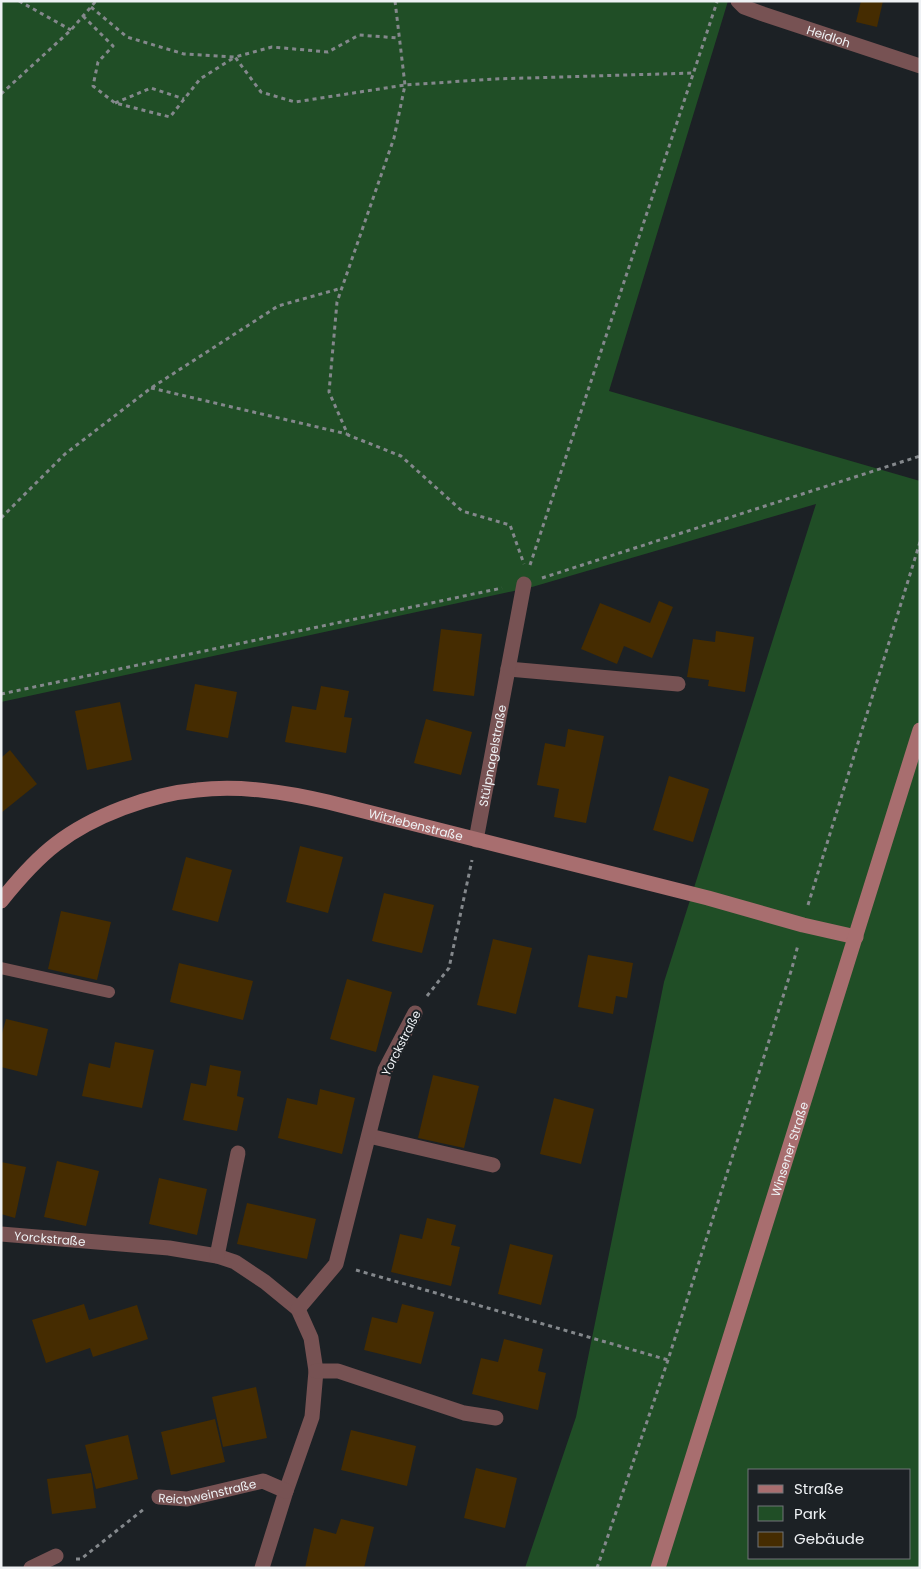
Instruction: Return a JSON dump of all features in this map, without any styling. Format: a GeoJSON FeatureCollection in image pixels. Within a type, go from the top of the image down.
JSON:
{"type":"FeatureCollection","features":[{"type":"Feature","properties":{"kind":"street","name":"Heidloh"},"geometry":{"type":"LineString","coordinates":[[738,1],[744,6],[763,14],[920,66]]}},
{"type":"Feature","properties":{"kind":"street","name":"Stülpnagelstraße"},"geometry":{"type":"LineString","coordinates":[[476,840],[526,579]]}},
{"type":"Feature","properties":{"kind":"street"},"geometry":{"type":"LineString","coordinates":[[508,669],[678,684]]}},
{"type":"Feature","properties":{"kind":"street","name":"Winsener Straße"},"geometry":{"type":"LineString","coordinates":[[658,1568],[920,730]]}},
{"type":"Feature","properties":{"kind":"street","name":"Witzlebenstraße"},"geometry":{"type":"LineString","coordinates":[[1,901],[28,870],[57,843],[89,824],[117,811],[159,797],[197,790],[237,789],[284,792],[328,802],[708,898],[803,925],[856,937]]}},
{"type":"Feature","properties":{"kind":"street","name":"Yorckstraße"},"geometry":{"type":"LineString","coordinates":[[298,1309],[336,1264],[385,1070],[415,1013]]}},
{"type":"Feature","properties":{"kind":"street"},"geometry":{"type":"LineString","coordinates":[[369,1136],[494,1165]]}},
{"type":"Feature","properties":{"kind":"street"},"geometry":{"type":"LineString","coordinates":[[217,1256],[238,1153]]}},
{"type":"Feature","properties":{"kind":"street","name":"Yorckstraße"},"geometry":{"type":"LineString","coordinates":[[1,1234],[159,1247],[217,1256],[234,1262],[265,1282],[298,1309],[311,1338],[316,1371],[312,1417],[286,1490],[262,1568]]}},
{"type":"Feature","properties":{"kind":"street"},"geometry":{"type":"LineString","coordinates":[[316,1371],[338,1371],[464,1413],[496,1418]]}},
{"type":"Feature","properties":{"kind":"street","name":"Reichweinstraße"},"geometry":{"type":"LineString","coordinates":[[158,1497],[187,1499],[263,1481],[286,1490]]}},
{"type":"Feature","properties":{"kind":"street"},"geometry":{"type":"LineString","coordinates":[[31,1568],[56,1556]]}},
{"type":"Feature","properties":{"kind":"lane"},"geometry":{"type":"LineString","coordinates":[[1,968],[110,992]]}},
{"type":"Feature","properties":{"kind":"path"},"geometry":{"type":"LineString","coordinates":[[19,1],[71,30]]}},
{"type":"Feature","properties":{"kind":"path"},"geometry":{"type":"LineString","coordinates":[[1,94],[71,30],[96,1]]}},
{"type":"Feature","properties":{"kind":"path"},"geometry":{"type":"LineString","coordinates":[[348,434],[329,392],[337,302],[394,138],[405,85],[395,1]]}},
{"type":"Feature","properties":{"kind":"path"},"geometry":{"type":"LineString","coordinates":[[526,579],[717,1]]}},
{"type":"Feature","properties":{"kind":"path"},"geometry":{"type":"LineString","coordinates":[[91,7],[127,36],[184,54],[235,57]]}},
{"type":"Feature","properties":{"kind":"path"},"geometry":{"type":"LineString","coordinates":[[83,16],[113,46],[98,62],[93,86],[115,103],[170,117],[200,80],[235,57],[272,47],[328,52],[359,35],[399,38]]}},
{"type":"Feature","properties":{"kind":"path"},"geometry":{"type":"LineString","coordinates":[[235,57],[261,92],[296,102],[405,85],[494,78],[693,73]]}},
{"type":"Feature","properties":{"kind":"path"},"geometry":{"type":"LineString","coordinates":[[115,103],[152,88],[184,99]]}},
{"type":"Feature","properties":{"kind":"path"},"geometry":{"type":"LineString","coordinates":[[1,518],[65,454],[151,388],[278,306],[342,288]]}},
{"type":"Feature","properties":{"kind":"path"},"geometry":{"type":"LineString","coordinates":[[151,388],[348,434],[402,456],[462,511],[510,525],[526,579]]}},
{"type":"Feature","properties":{"kind":"path"},"geometry":{"type":"LineString","coordinates":[[1,694],[526,579],[920,456]]}},
{"type":"Feature","properties":{"kind":"path"},"geometry":{"type":"LineString","coordinates":[[598,1568],[668,1360],[789,977],[816,875],[920,542]]}},
{"type":"Feature","properties":{"kind":"path","name":"Yorckstraße"},"geometry":{"type":"LineString","coordinates":[[415,1013],[449,968],[476,840]]}},
{"type":"Feature","properties":{"kind":"path"},"geometry":{"type":"LineString","coordinates":[[336,1264],[668,1360]]}},
{"type":"Feature","properties":{"kind":"path","name":"Reichweinstraße"},"geometry":{"type":"LineString","coordinates":[[56,1556],[81,1559],[158,1497]]}},
{"type":"Feature","properties":{"kind":"green space"},"geometry":{"type":"Polygon","coordinates":[[[1,1],[728,1],[609,391],[920,481],[920,1568],[525,1568],[576,1417],[664,982],[816,504],[532,587],[1,702],[1,1]]]}},
{"type":"Feature","properties":{"kind":"building"},"geometry":{"type":"Polygon","coordinates":[[[861,1],[883,1],[877,27],[856,22],[861,1]]]}},
{"type":"Feature","properties":{"kind":"building"},"geometry":{"type":"Polygon","coordinates":[[[659,601],[673,607],[652,658],[624,646],[617,664],[581,649],[600,603],[650,623],[659,601]]]}},
{"type":"Feature","properties":{"kind":"building"},"geometry":{"type":"Polygon","coordinates":[[[441,629],[482,634],[474,696],[433,691],[441,629]]]}},
{"type":"Feature","properties":{"kind":"building"},"geometry":{"type":"Polygon","coordinates":[[[716,631],[754,637],[745,692],[708,686],[709,680],[687,677],[693,639],[715,642],[716,631]]]}},
{"type":"Feature","properties":{"kind":"building"},"geometry":{"type":"Polygon","coordinates":[[[195,684],[237,692],[228,738],[186,730],[195,684]]]}},
{"type":"Feature","properties":{"kind":"building"},"geometry":{"type":"Polygon","coordinates":[[[321,686],[349,691],[344,717],[352,718],[346,753],[285,742],[292,706],[316,710],[321,686]]]}},
{"type":"Feature","properties":{"kind":"building"},"geometry":{"type":"Polygon","coordinates":[[[120,702],[132,760],[87,770],[75,711],[120,702]]]}},
{"type":"Feature","properties":{"kind":"building"},"geometry":{"type":"Polygon","coordinates":[[[426,719],[472,732],[461,775],[414,763],[426,719]]]}},
{"type":"Feature","properties":{"kind":"building"},"geometry":{"type":"Polygon","coordinates":[[[568,729],[604,736],[586,823],[554,817],[559,789],[537,785],[545,743],[565,747],[568,729]]]}},
{"type":"Feature","properties":{"kind":"building"},"geometry":{"type":"Polygon","coordinates":[[[10,750],[37,784],[1,813],[1,758],[10,750]]]}},
{"type":"Feature","properties":{"kind":"building"},"geometry":{"type":"Polygon","coordinates":[[[669,776],[709,789],[693,842],[653,830],[669,776]]]}},
{"type":"Feature","properties":{"kind":"building"},"geometry":{"type":"Polygon","coordinates":[[[300,846],[343,857],[328,913],[286,902],[300,846]]]}},
{"type":"Feature","properties":{"kind":"building"},"geometry":{"type":"Polygon","coordinates":[[[186,857],[232,870],[218,922],[172,910],[186,857]]]}},
{"type":"Feature","properties":{"kind":"building"},"geometry":{"type":"Polygon","coordinates":[[[384,893],[434,905],[422,953],[372,941],[384,893]]]}},
{"type":"Feature","properties":{"kind":"building"},"geometry":{"type":"Polygon","coordinates":[[[61,911],[111,922],[97,980],[48,969],[61,911]]]}},
{"type":"Feature","properties":{"kind":"building"},"geometry":{"type":"Polygon","coordinates":[[[493,939],[532,948],[516,1014],[477,1005],[493,939]]]}},
{"type":"Feature","properties":{"kind":"building"},"geometry":{"type":"Polygon","coordinates":[[[588,955],[633,963],[627,998],[616,996],[613,1014],[578,1007],[588,955]]]}},
{"type":"Feature","properties":{"kind":"building"},"geometry":{"type":"Polygon","coordinates":[[[179,963],[253,981],[243,1020],[170,1002],[179,963]]]}},
{"type":"Feature","properties":{"kind":"building"},"geometry":{"type":"Polygon","coordinates":[[[347,979],[392,992],[376,1052],[330,1039],[347,979]]]}},
{"type":"Feature","properties":{"kind":"building"},"geometry":{"type":"Polygon","coordinates":[[[6,1019],[48,1029],[37,1076],[1,1067],[1,1037],[6,1019]]]}},
{"type":"Feature","properties":{"kind":"building"},"geometry":{"type":"Polygon","coordinates":[[[115,1042],[154,1050],[142,1108],[82,1096],[89,1063],[110,1068],[115,1042]]]}},
{"type":"Feature","properties":{"kind":"building"},"geometry":{"type":"Polygon","coordinates":[[[210,1065],[241,1071],[237,1096],[244,1098],[237,1131],[183,1120],[191,1083],[206,1086],[210,1065]]]}},
{"type":"Feature","properties":{"kind":"building"},"geometry":{"type":"Polygon","coordinates":[[[433,1075],[479,1086],[464,1148],[418,1138],[433,1075]]]}},
{"type":"Feature","properties":{"kind":"building"},"geometry":{"type":"Polygon","coordinates":[[[320,1089],[355,1098],[342,1154],[278,1138],[287,1098],[317,1105],[320,1089]]]}},
{"type":"Feature","properties":{"kind":"building"},"geometry":{"type":"Polygon","coordinates":[[[554,1098],[594,1109],[581,1164],[540,1154],[554,1098]]]}},
{"type":"Feature","properties":{"kind":"building"},"geometry":{"type":"Polygon","coordinates":[[[57,1161],[99,1171],[86,1226],[44,1217],[57,1161]]]}},
{"type":"Feature","properties":{"kind":"building"},"geometry":{"type":"Polygon","coordinates":[[[1,1162],[26,1167],[15,1218],[1,1214],[1,1162]]]}},
{"type":"Feature","properties":{"kind":"building"},"geometry":{"type":"Polygon","coordinates":[[[159,1178],[207,1189],[197,1235],[149,1224],[159,1178]]]}},
{"type":"Feature","properties":{"kind":"building"},"geometry":{"type":"Polygon","coordinates":[[[247,1203],[316,1219],[307,1259],[237,1244],[247,1203]]]}},
{"type":"Feature","properties":{"kind":"building"},"geometry":{"type":"Polygon","coordinates":[[[427,1218],[456,1225],[451,1245],[460,1247],[451,1286],[391,1272],[400,1234],[422,1239],[427,1218]]]}},
{"type":"Feature","properties":{"kind":"building"},"geometry":{"type":"Polygon","coordinates":[[[510,1244],[553,1255],[541,1305],[498,1294],[510,1244]]]}},
{"type":"Feature","properties":{"kind":"building"},"geometry":{"type":"Polygon","coordinates":[[[84,1304],[89,1320],[137,1305],[148,1339],[93,1357],[90,1348],[46,1363],[32,1320],[84,1304]]]}},
{"type":"Feature","properties":{"kind":"building"},"geometry":{"type":"Polygon","coordinates":[[[402,1304],[434,1312],[421,1364],[364,1350],[372,1317],[397,1323],[402,1304]]]}},
{"type":"Feature","properties":{"kind":"building"},"geometry":{"type":"Polygon","coordinates":[[[504,1339],[543,1349],[538,1371],[546,1373],[538,1410],[472,1394],[481,1358],[498,1362],[504,1339]]]}},
{"type":"Feature","properties":{"kind":"building"},"geometry":{"type":"Polygon","coordinates":[[[256,1387],[267,1438],[223,1447],[212,1397],[256,1387]]]}},
{"type":"Feature","properties":{"kind":"building"},"geometry":{"type":"Polygon","coordinates":[[[215,1419],[225,1462],[171,1475],[161,1432],[215,1419]]]}},
{"type":"Feature","properties":{"kind":"building"},"geometry":{"type":"Polygon","coordinates":[[[351,1430],[416,1446],[407,1486],[341,1470],[351,1430]]]}},
{"type":"Feature","properties":{"kind":"building"},"geometry":{"type":"Polygon","coordinates":[[[128,1435],[138,1479],[96,1489],[85,1445],[128,1435]]]}},
{"type":"Feature","properties":{"kind":"building"},"geometry":{"type":"Polygon","coordinates":[[[476,1468],[517,1478],[505,1528],[464,1518],[476,1468]]]}},
{"type":"Feature","properties":{"kind":"building"},"geometry":{"type":"Polygon","coordinates":[[[91,1473],[96,1508],[52,1514],[47,1479],[91,1473]]]}},
{"type":"Feature","properties":{"kind":"building"},"geometry":{"type":"Polygon","coordinates":[[[341,1519],[374,1527],[364,1568],[305,1568],[314,1528],[336,1534],[341,1519]]]}}]}
